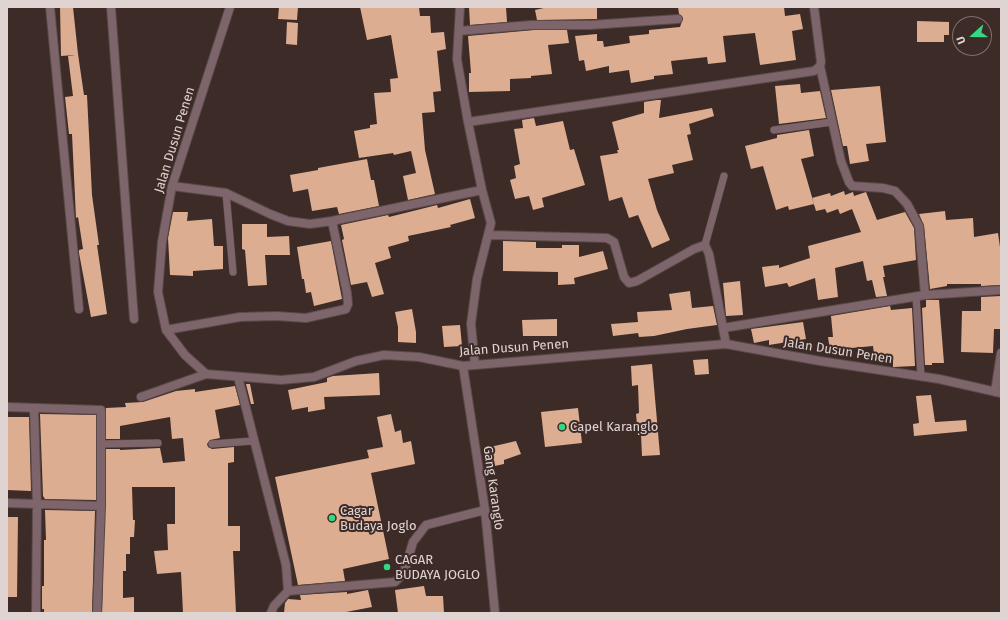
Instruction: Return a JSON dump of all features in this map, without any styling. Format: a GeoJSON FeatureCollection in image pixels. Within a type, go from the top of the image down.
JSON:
{"type":"FeatureCollection","features":[{"type":"Feature","properties":{"kind":"street"},"geometry":{"type":"LineString","coordinates":[[50,7],[79,309]]}},
{"type":"Feature","properties":{"kind":"street"},"geometry":{"type":"LineString","coordinates":[[111,7],[134,319]]}},
{"type":"Feature","properties":{"kind":"street","name":"Jalan Dusun Penen"},"geometry":{"type":"LineString","coordinates":[[230,7],[172,186],[162,242],[158,292],[166,330],[185,355],[206,374],[281,380],[314,377],[356,361],[384,355],[419,358],[463,366],[726,344],[820,361],[921,376],[998,392]]}},
{"type":"Feature","properties":{"kind":"street"},"geometry":{"type":"LineString","coordinates":[[460,7],[458,59],[468,122],[482,190],[491,223],[490,235],[481,261],[477,280],[471,324],[476,365]]}},
{"type":"Feature","properties":{"kind":"street"},"geometry":{"type":"LineString","coordinates":[[814,7],[820,66],[845,175],[852,186],[882,188],[895,191],[907,204],[919,226],[925,295]]}},
{"type":"Feature","properties":{"kind":"street"},"geometry":{"type":"LineString","coordinates":[[459,31],[531,25],[590,25],[678,19]]}},
{"type":"Feature","properties":{"kind":"street"},"geometry":{"type":"LineString","coordinates":[[468,122],[814,71],[820,66]]}},
{"type":"Feature","properties":{"kind":"street"},"geometry":{"type":"LineString","coordinates":[[172,186],[226,193],[288,221],[310,224],[332,221],[482,190]]}},
{"type":"Feature","properties":{"kind":"street"},"geometry":{"type":"LineString","coordinates":[[166,330],[240,318],[276,316],[306,318],[346,309],[348,304],[347,293],[332,221]]}},
{"type":"Feature","properties":{"kind":"street"},"geometry":{"type":"LineString","coordinates":[[490,235],[607,238],[614,242],[624,277],[629,283],[637,281],[694,249],[706,248],[724,328],[726,344]]}},
{"type":"Feature","properties":{"kind":"street"},"geometry":{"type":"LineString","coordinates":[[724,328],[916,296],[1001,290]]}},
{"type":"Feature","properties":{"kind":"street"},"geometry":{"type":"LineString","coordinates":[[998,392],[1001,353]]}},
{"type":"Feature","properties":{"kind":"street","name":"Gang Karanglo"},"geometry":{"type":"LineString","coordinates":[[463,366],[485,510],[495,613]]}},
{"type":"Feature","properties":{"kind":"street"},"geometry":{"type":"LineString","coordinates":[[141,398],[206,374]]}},
{"type":"Feature","properties":{"kind":"street"},"geometry":{"type":"LineString","coordinates":[[238,377],[253,441],[286,564],[288,591]]}},
{"type":"Feature","properties":{"kind":"street"},"geometry":{"type":"LineString","coordinates":[[7,407],[101,410],[101,506],[97,613]]}},
{"type":"Feature","properties":{"kind":"street"},"geometry":{"type":"LineString","coordinates":[[34,408],[37,504],[36,613]]}},
{"type":"Feature","properties":{"kind":"street"},"geometry":{"type":"LineString","coordinates":[[7,503],[101,506]]}},
{"type":"Feature","properties":{"kind":"street"},"geometry":{"type":"LineString","coordinates":[[271,613],[274,606],[288,591],[394,582],[400,577],[405,569],[413,542],[426,525],[485,510]]}},
{"type":"Feature","properties":{"kind":"lane"},"geometry":{"type":"LineString","coordinates":[[774,130],[832,122]]}},
{"type":"Feature","properties":{"kind":"lane"},"geometry":{"type":"LineString","coordinates":[[706,248],[724,176]]}},
{"type":"Feature","properties":{"kind":"lane"},"geometry":{"type":"LineString","coordinates":[[226,193],[232,272]]}},
{"type":"Feature","properties":{"kind":"lane"},"geometry":{"type":"LineString","coordinates":[[916,296],[921,376]]}},
{"type":"Feature","properties":{"kind":"lane"},"geometry":{"type":"LineString","coordinates":[[212,444],[253,441]]}},
{"type":"Feature","properties":{"kind":"lane"},"geometry":{"type":"LineString","coordinates":[[101,444],[158,443]]}},
{"type":"Feature","properties":{"kind":"building"},"geometry":{"type":"Polygon","coordinates":[[[60,7],[73,7],[84,95],[87,95],[92,195],[99,245],[97,245],[107,314],[91,317],[79,253],[79,250],[83,249],[78,217],[76,218],[72,134],[69,134],[65,97],[73,96],[68,56],[75,55],[61,56],[60,7]]]}},
{"type":"Feature","properties":{"kind":"building"},"geometry":{"type":"Polygon","coordinates":[[[279,7],[298,7],[297,20],[278,19],[279,7]]]}},
{"type":"Feature","properties":{"kind":"building"},"geometry":{"type":"Polygon","coordinates":[[[360,7],[419,7],[420,16],[430,16],[431,33],[444,32],[446,49],[437,51],[441,91],[433,92],[435,112],[422,113],[425,150],[435,194],[408,200],[403,176],[416,173],[411,151],[394,155],[393,153],[359,158],[354,131],[370,128],[370,125],[377,124],[374,93],[391,92],[390,79],[398,78],[391,35],[367,40],[360,7]]]}},
{"type":"Feature","properties":{"kind":"building"},"geometry":{"type":"Polygon","coordinates":[[[469,7],[506,7],[507,22],[470,25],[469,7]]]}},
{"type":"Feature","properties":{"kind":"building"},"geometry":{"type":"Polygon","coordinates":[[[548,7],[597,7],[597,19],[537,20],[535,10],[548,7]]]}},
{"type":"Feature","properties":{"kind":"building"},"geometry":{"type":"Polygon","coordinates":[[[678,7],[784,7],[785,16],[800,14],[803,29],[792,31],[796,60],[760,65],[755,33],[723,36],[726,62],[708,64],[707,57],[671,61],[673,74],[654,76],[654,79],[631,83],[629,70],[609,73],[609,66],[586,71],[584,60],[579,61],[575,36],[597,34],[597,41],[603,41],[604,47],[630,43],[629,36],[649,34],[649,30],[680,27],[683,18],[679,14],[678,7]]]}},
{"type":"Feature","properties":{"kind":"building"},"geometry":{"type":"Polygon","coordinates":[[[917,21],[949,22],[949,35],[944,35],[944,42],[917,42],[917,21]]]}},
{"type":"Feature","properties":{"kind":"building"},"geometry":{"type":"Polygon","coordinates":[[[287,22],[298,23],[297,45],[286,44],[287,22]]]}},
{"type":"Feature","properties":{"kind":"building"},"geometry":{"type":"Polygon","coordinates":[[[534,30],[567,30],[569,43],[548,45],[552,74],[531,76],[531,78],[510,79],[510,91],[469,92],[469,73],[471,73],[468,36],[534,30]]]}},
{"type":"Feature","properties":{"kind":"building"},"geometry":{"type":"Polygon","coordinates":[[[800,84],[801,93],[820,91],[826,118],[779,124],[775,86],[800,84]]]}},
{"type":"Feature","properties":{"kind":"building"},"geometry":{"type":"Polygon","coordinates":[[[880,86],[886,142],[866,144],[869,161],[850,164],[847,146],[843,146],[831,90],[880,86]]]}},
{"type":"Feature","properties":{"kind":"building"},"geometry":{"type":"Polygon","coordinates":[[[661,100],[659,118],[712,108],[714,116],[689,124],[691,134],[687,135],[693,160],[672,165],[674,173],[648,179],[657,210],[670,240],[652,248],[638,215],[629,218],[622,197],[609,201],[600,156],[618,153],[617,150],[619,150],[612,122],[644,113],[644,102],[661,100]]]}},
{"type":"Feature","properties":{"kind":"building"},"geometry":{"type":"Polygon","coordinates":[[[534,118],[536,126],[563,121],[570,150],[574,149],[585,185],[542,198],[544,207],[533,210],[529,196],[515,199],[510,180],[516,178],[514,166],[520,164],[514,129],[523,128],[522,120],[534,118]]]}},
{"type":"Feature","properties":{"kind":"building"},"geometry":{"type":"Polygon","coordinates":[[[809,130],[814,156],[801,159],[814,204],[789,210],[788,206],[776,210],[763,166],[751,169],[745,146],[777,138],[777,135],[809,130]]]}},
{"type":"Feature","properties":{"kind":"building"},"geometry":{"type":"Polygon","coordinates":[[[367,159],[371,180],[374,180],[379,206],[339,214],[337,207],[312,211],[308,189],[293,192],[290,175],[367,159]]]}},
{"type":"Feature","properties":{"kind":"building"},"geometry":{"type":"Polygon","coordinates":[[[844,191],[845,195],[853,192],[854,196],[866,192],[877,220],[905,212],[914,228],[916,260],[883,266],[885,277],[883,277],[887,296],[876,297],[872,280],[867,281],[863,261],[835,268],[838,297],[818,300],[815,278],[789,287],[787,283],[765,287],[762,267],[779,265],[779,268],[810,258],[808,246],[861,232],[852,209],[840,214],[838,209],[827,213],[825,209],[816,211],[812,198],[830,193],[831,196],[844,191]]]}},
{"type":"Feature","properties":{"kind":"building"},"geometry":{"type":"Polygon","coordinates":[[[470,199],[475,218],[450,225],[451,227],[408,236],[409,241],[388,247],[391,258],[375,263],[384,294],[372,297],[367,282],[351,285],[342,240],[344,239],[341,225],[388,215],[389,217],[437,205],[438,208],[470,199]]]}},
{"type":"Feature","properties":{"kind":"building"},"geometry":{"type":"Polygon","coordinates":[[[945,211],[946,220],[973,218],[974,237],[998,233],[1001,254],[1001,285],[981,286],[981,284],[947,284],[947,286],[930,289],[924,226],[919,214],[945,211]]]}},
{"type":"Feature","properties":{"kind":"building"},"geometry":{"type":"Polygon","coordinates":[[[173,212],[188,212],[187,221],[212,219],[214,246],[223,246],[223,269],[193,271],[193,276],[170,275],[168,238],[173,212]]]}},
{"type":"Feature","properties":{"kind":"building"},"geometry":{"type":"Polygon","coordinates":[[[242,224],[267,224],[267,237],[289,236],[290,255],[265,255],[267,285],[248,286],[245,250],[242,249],[242,224]]]}},
{"type":"Feature","properties":{"kind":"building"},"geometry":{"type":"Polygon","coordinates":[[[331,241],[342,299],[314,306],[311,292],[306,293],[304,279],[302,279],[297,247],[331,241]]]}},
{"type":"Feature","properties":{"kind":"building"},"geometry":{"type":"Polygon","coordinates":[[[503,241],[536,242],[536,248],[562,248],[562,245],[579,245],[579,257],[603,251],[608,269],[574,278],[575,284],[558,285],[558,272],[503,271],[503,241]]]}},
{"type":"Feature","properties":{"kind":"building"},"geometry":{"type":"Polygon","coordinates":[[[740,281],[743,315],[726,316],[723,283],[740,281]]]}},
{"type":"Feature","properties":{"kind":"building"},"geometry":{"type":"Polygon","coordinates":[[[690,291],[692,308],[713,306],[717,325],[687,329],[654,336],[639,337],[638,333],[613,336],[611,324],[638,322],[637,312],[672,310],[669,294],[690,291]]]}},
{"type":"Feature","properties":{"kind":"building"},"geometry":{"type":"Polygon","coordinates":[[[1001,296],[1001,329],[994,329],[993,353],[961,352],[962,311],[981,311],[981,297],[1001,296]]]}},
{"type":"Feature","properties":{"kind":"building"},"geometry":{"type":"Polygon","coordinates":[[[926,300],[939,300],[944,363],[932,363],[932,365],[925,365],[922,308],[926,307],[926,300]]]}},
{"type":"Feature","properties":{"kind":"building"},"geometry":{"type":"Polygon","coordinates":[[[890,306],[891,310],[912,308],[915,366],[893,367],[893,359],[875,362],[873,346],[830,350],[828,337],[833,337],[831,316],[890,306]]]}},
{"type":"Feature","properties":{"kind":"building"},"geometry":{"type":"Polygon","coordinates":[[[412,309],[416,332],[416,343],[398,342],[398,327],[395,312],[412,309]]]}},
{"type":"Feature","properties":{"kind":"building"},"geometry":{"type":"Polygon","coordinates":[[[557,319],[557,336],[523,336],[522,320],[557,319]]]}},
{"type":"Feature","properties":{"kind":"building"},"geometry":{"type":"Polygon","coordinates":[[[803,322],[806,339],[769,345],[769,340],[754,343],[751,329],[803,322]]]}},
{"type":"Feature","properties":{"kind":"building"},"geometry":{"type":"Polygon","coordinates":[[[460,325],[462,346],[444,347],[442,326],[460,325]]]}},
{"type":"Feature","properties":{"kind":"building"},"geometry":{"type":"Polygon","coordinates":[[[708,359],[709,374],[695,375],[693,360],[708,359]]]}},
{"type":"Feature","properties":{"kind":"building"},"geometry":{"type":"Polygon","coordinates":[[[652,364],[660,455],[642,456],[641,435],[638,435],[636,414],[639,413],[638,385],[632,386],[631,366],[652,364]]]}},
{"type":"Feature","properties":{"kind":"building"},"geometry":{"type":"Polygon","coordinates":[[[379,373],[380,395],[324,397],[325,409],[308,412],[308,407],[292,410],[288,390],[327,382],[327,378],[333,376],[379,373]]]}},
{"type":"Feature","properties":{"kind":"building"},"geometry":{"type":"Polygon","coordinates":[[[246,384],[250,384],[254,404],[251,404],[246,384]]]}},
{"type":"Feature","properties":{"kind":"building"},"geometry":{"type":"Polygon","coordinates":[[[235,386],[240,405],[215,410],[220,438],[210,440],[207,444],[208,447],[212,449],[234,447],[234,462],[228,463],[228,526],[240,526],[240,551],[233,551],[236,613],[183,613],[181,572],[157,574],[154,551],[168,550],[167,524],[175,524],[175,487],[132,487],[133,520],[135,520],[134,537],[130,537],[130,554],[126,554],[126,571],[123,571],[123,598],[134,597],[134,613],[102,613],[106,449],[120,450],[160,448],[163,463],[185,461],[183,438],[172,439],[170,417],[120,426],[120,439],[106,439],[106,408],[126,407],[125,403],[143,402],[176,391],[195,389],[195,392],[235,386]]]}},
{"type":"Feature","properties":{"kind":"building"},"geometry":{"type":"Polygon","coordinates":[[[931,395],[935,422],[966,420],[967,431],[914,436],[913,424],[919,423],[916,396],[931,395]]]}},
{"type":"Feature","properties":{"kind":"building","name":"Capel Karanglo"},"geometry":{"type":"Polygon","coordinates":[[[578,408],[582,443],[545,447],[541,412],[578,408]]]}},
{"type":"Feature","properties":{"kind":"building"},"geometry":{"type":"Polygon","coordinates":[[[40,414],[96,415],[96,500],[45,499],[43,496],[40,414]]]}},
{"type":"Feature","properties":{"kind":"building","name":"Cagar Budaya Joglo"},"geometry":{"type":"Polygon","coordinates":[[[391,414],[395,432],[401,430],[403,443],[411,441],[415,464],[371,473],[389,559],[343,569],[345,581],[298,585],[275,477],[369,458],[367,450],[383,447],[377,417],[391,414]]]}},
{"type":"Feature","properties":{"kind":"building"},"geometry":{"type":"Polygon","coordinates":[[[7,417],[29,417],[31,491],[7,490],[7,417]]]}},
{"type":"Feature","properties":{"kind":"building"},"geometry":{"type":"Polygon","coordinates":[[[516,441],[521,454],[504,460],[504,464],[490,467],[486,448],[516,441]]]}},
{"type":"Feature","properties":{"kind":"building"},"geometry":{"type":"Polygon","coordinates":[[[45,510],[95,511],[92,613],[44,613],[44,609],[42,609],[42,586],[44,586],[44,540],[46,540],[45,510]]]}},
{"type":"Feature","properties":{"kind":"building"},"geometry":{"type":"Polygon","coordinates":[[[7,517],[18,517],[17,597],[7,597],[7,517]]]}},
{"type":"Feature","properties":{"kind":"building"},"geometry":{"type":"Polygon","coordinates":[[[424,586],[426,596],[443,596],[444,613],[398,613],[395,590],[424,586]]]}},
{"type":"Feature","properties":{"kind":"building"},"geometry":{"type":"Polygon","coordinates":[[[368,590],[372,607],[341,613],[284,613],[285,603],[288,599],[301,600],[300,595],[347,592],[347,594],[368,590]]]}},
{"type":"Feature","properties":{"kind":"place","name":"Capel Karanglo"},"geometry":{"type":"Point","coordinates":[562,427]}},
{"type":"Feature","properties":{"kind":"place","name":"Cagar Budaya Joglo"},"geometry":{"type":"Point","coordinates":[332,518]}},
{"type":"Feature","properties":{"kind":"place","name":"CAGAR BUDAYA JOGLO"},"geometry":{"type":"Point","coordinates":[387,567]}}]}
